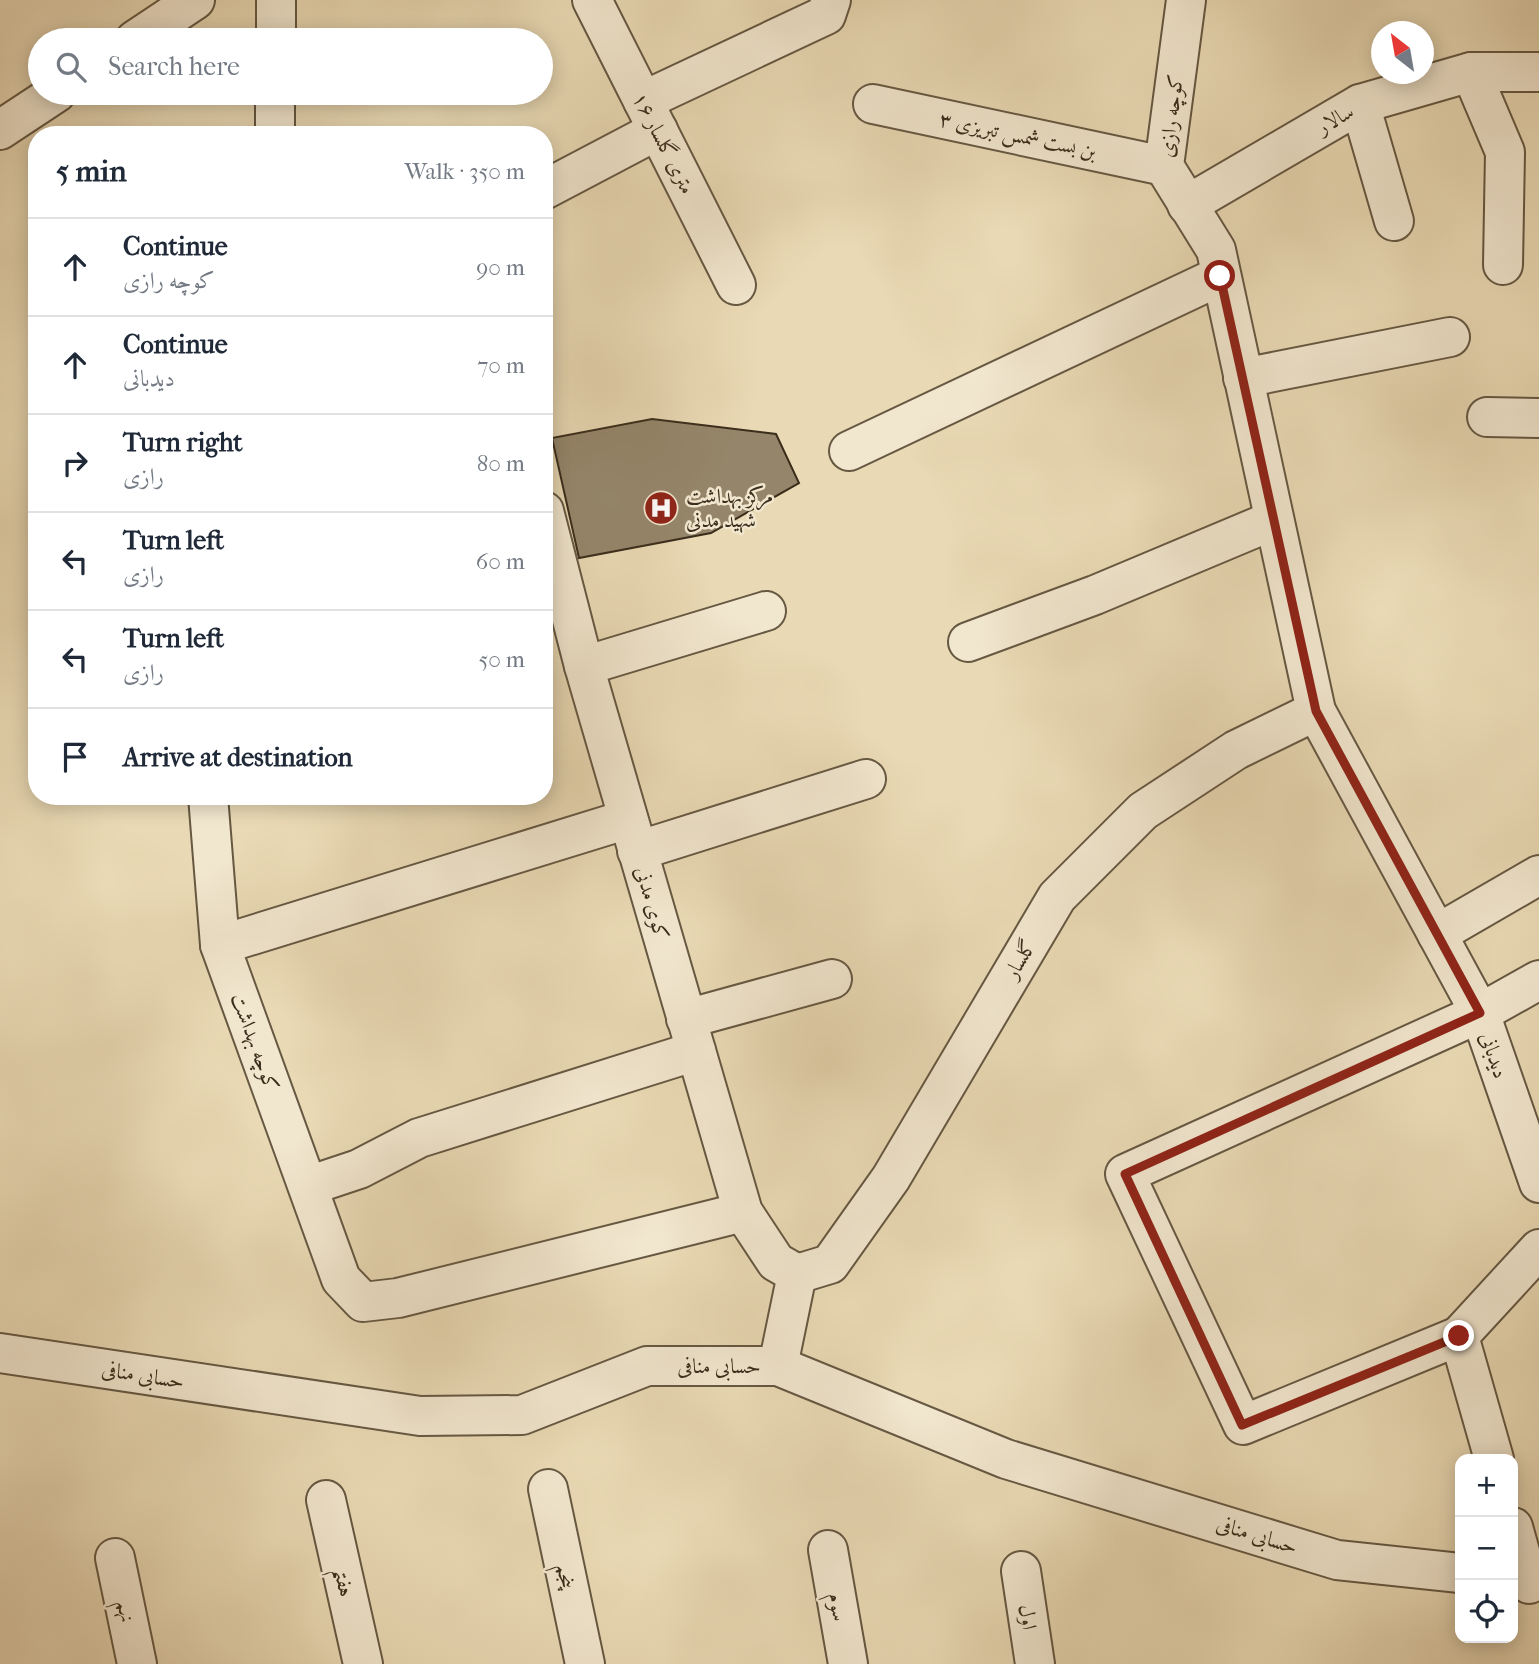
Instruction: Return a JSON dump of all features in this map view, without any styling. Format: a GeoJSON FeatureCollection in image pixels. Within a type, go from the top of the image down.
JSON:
{"type":"FeatureCollection","features":[{"type":"Feature","properties":{"kind":"street"},"geometry":{"type":"LineString","coordinates":[[153,28],[195,0]]}},
{"type":"Feature","properties":{"kind":"street"},"geometry":{"type":"LineString","coordinates":[[276,0],[276,28]]}},
{"type":"Feature","properties":{"kind":"street","name":"۱۶ متری گلسار"},"geometry":{"type":"LineString","coordinates":[[592,0],[736,285]]}},
{"type":"Feature","properties":{"kind":"street"},"geometry":{"type":"LineString","coordinates":[[553,184],[650,115],[826,15],[831,0]]}},
{"type":"Feature","properties":{"kind":"street","name":"کوچه رازی"},"geometry":{"type":"LineString","coordinates":[[1186,0],[1164,166],[1216,250],[1316,711]]}},
{"type":"Feature","properties":{"kind":"street"},"geometry":{"type":"LineString","coordinates":[[1471,72],[1505,152],[1503,265]]}},
{"type":"Feature","properties":{"kind":"street","name":"سالار"},"geometry":{"type":"LineString","coordinates":[[1188,205],[1360,104],[1471,72],[1539,72]]}},
{"type":"Feature","properties":{"kind":"street","name":"بن بست شمس تبریزی ۳"},"geometry":{"type":"LineString","coordinates":[[873,104],[1164,166]]}},
{"type":"Feature","properties":{"kind":"street"},"geometry":{"type":"LineString","coordinates":[[1360,104],[1394,221]]}},
{"type":"Feature","properties":{"kind":"street"},"geometry":{"type":"LineString","coordinates":[[0,130],[38,105]]}},
{"type":"Feature","properties":{"kind":"street"},"geometry":{"type":"LineString","coordinates":[[275,105],[275,126]]}},
{"type":"Feature","properties":{"kind":"street"},"geometry":{"type":"LineString","coordinates":[[849,451],[1220,276]]}},
{"type":"Feature","properties":{"kind":"street"},"geometry":{"type":"LineString","coordinates":[[1243,378],[1450,337]]}},
{"type":"Feature","properties":{"kind":"street"},"geometry":{"type":"LineString","coordinates":[[1487,416],[1539,418]]}},
{"type":"Feature","properties":{"kind":"street"},"geometry":{"type":"LineString","coordinates":[[968,642],[1095,595],[1274,520]]}},
{"type":"Feature","properties":{"kind":"street","name":"کوی مدنی"},"geometry":{"type":"LineString","coordinates":[[553,546],[584,666],[743,1212],[776,1262],[797,1274]]}},
{"type":"Feature","properties":{"kind":"street"},"geometry":{"type":"LineString","coordinates":[[584,666],[766,611]]}},
{"type":"Feature","properties":{"kind":"street","name":"دیدبانی"},"geometry":{"type":"LineString","coordinates":[[1316,711],[1480,1013],[1539,1183]]}},
{"type":"Feature","properties":{"kind":"street","name":"گلسار"},"geometry":{"type":"LineString","coordinates":[[797,1274],[830,1264],[891,1178],[1057,897],[1143,811],[1236,750],[1316,711]]}},
{"type":"Feature","properties":{"kind":"street"},"geometry":{"type":"LineString","coordinates":[[220,945],[633,835],[866,779]]}},
{"type":"Feature","properties":{"kind":"street","name":"کوچه بهداشت"},"geometry":{"type":"LineString","coordinates":[[209,805],[220,945],[341,1279],[363,1302],[398,1298],[743,1212]]}},
{"type":"Feature","properties":{"kind":"street"},"geometry":{"type":"LineString","coordinates":[[1437,934],[1539,875]]}},
{"type":"Feature","properties":{"kind":"street"},"geometry":{"type":"LineString","coordinates":[[308,1186],[359,1169],[419,1138],[832,979]]}},
{"type":"Feature","properties":{"kind":"street"},"geometry":{"type":"LineString","coordinates":[[1539,980],[1480,1013],[1125,1174],[1242,1425],[1459,1336],[1539,1249]]}},
{"type":"Feature","properties":{"kind":"street"},"geometry":{"type":"LineString","coordinates":[[778,1366],[797,1274]]}},
{"type":"Feature","properties":{"kind":"street"},"geometry":{"type":"LineString","coordinates":[[1459,1336],[1493,1454]]}},
{"type":"Feature","properties":{"kind":"street","name":"حسابی منافی"},"geometry":{"type":"LineString","coordinates":[[0,1353],[420,1416],[522,1415],[647,1366],[778,1366],[1006,1458],[1324,1556],[1455,1572]]}},
{"type":"Feature","properties":{"kind":"street","name":"پنجم"},"geometry":{"type":"LineString","coordinates":[[548,1489],[585,1664]]}},
{"type":"Feature","properties":{"kind":"street","name":"هفتم"},"geometry":{"type":"LineString","coordinates":[[326,1500],[363,1664]]}},
{"type":"Feature","properties":{"kind":"street"},"geometry":{"type":"LineString","coordinates":[[1518,1544],[1530,1586]]}},
{"type":"Feature","properties":{"kind":"street","name":"سوم"},"geometry":{"type":"LineString","coordinates":[[828,1550],[848,1664]]}},
{"type":"Feature","properties":{"kind":"street","name":"نهم"},"geometry":{"type":"LineString","coordinates":[[115,1558],[137,1664]]}},
{"type":"Feature","properties":{"kind":"street","name":"اول"},"geometry":{"type":"LineString","coordinates":[[1021,1571],[1035,1664]]}},
{"type":"Feature","properties":{"kind":"building","name":"مرکز بهداشت شهید مدنی"},"geometry":{"type":"Polygon","coordinates":[[[652,419],[776,434],[799,483],[711,533],[579,558],[553,438],[652,419]]]}},
{"type":"Feature","properties":{"kind":"place","name":"مرکز بهداشت شهید مدنی"},"geometry":{"type":"Point","coordinates":[661,508]}},
{"type":"Feature","properties":{"kind":"route"},"geometry":{"type":"LineString","coordinates":[[1220,276],[1316,711],[1480,1013],[1125,1174],[1242,1425],[1459,1336]]}}]}
